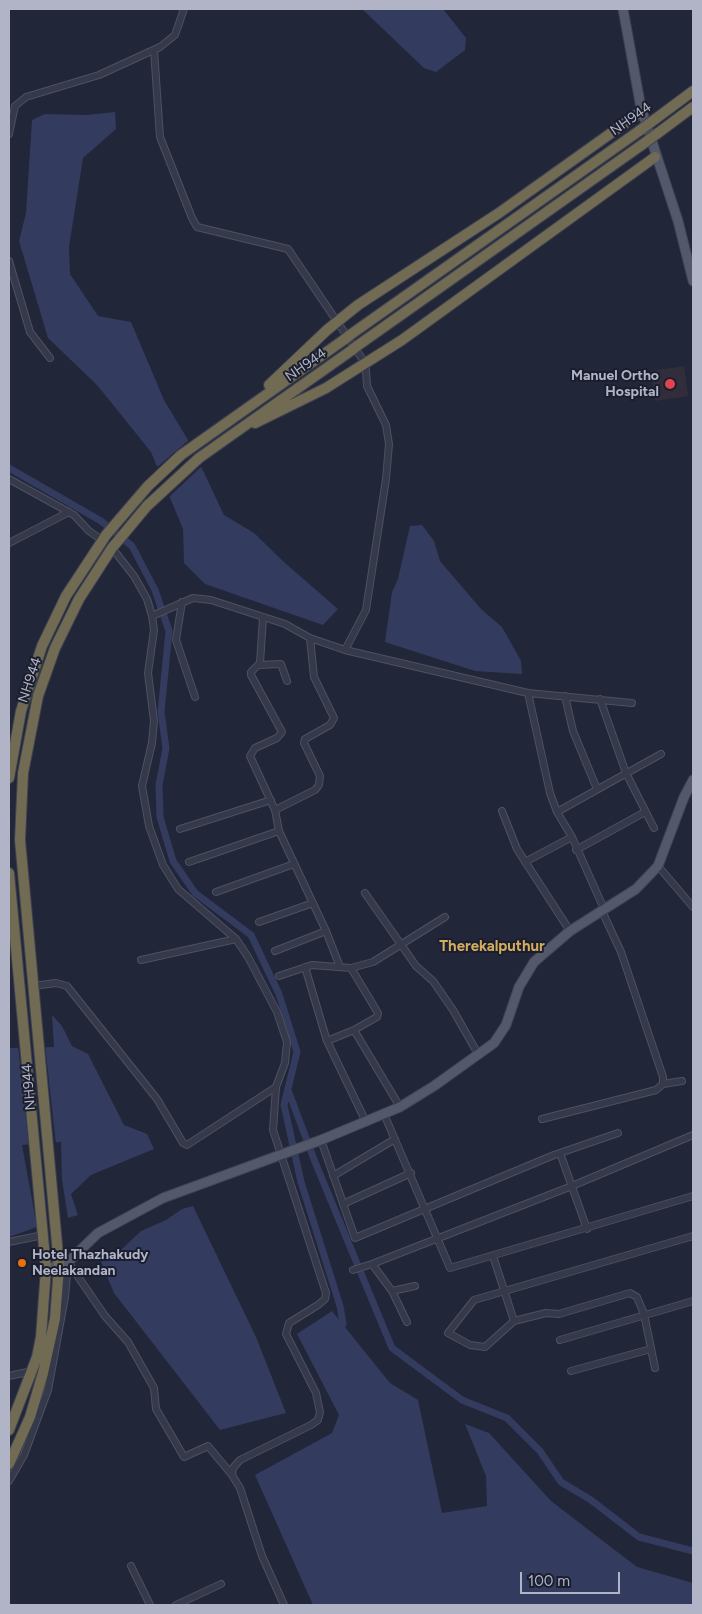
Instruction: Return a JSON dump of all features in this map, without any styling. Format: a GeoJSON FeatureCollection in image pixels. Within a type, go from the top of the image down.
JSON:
{"type":"FeatureCollection","features":[{"type":"Feature","properties":{"kind":"highway","name":"NH944"},"geometry":{"type":"LineString","coordinates":[[9,778],[21,711],[42,646],[66,596],[115,523],[154,480],[214,431],[693,91]]}},
{"type":"Feature","properties":{"kind":"highway","name":"NH944"},"geometry":{"type":"LineString","coordinates":[[9,1464],[30,1417],[43,1373],[55,1319],[63,1264],[33,986],[19,820],[28,744],[38,696],[58,642],[79,599],[125,531],[163,490],[220,442],[693,107]]}},
{"type":"Feature","properties":{"kind":"highway"},"geometry":{"type":"LineString","coordinates":[[235,416],[336,321],[500,213],[642,111]]}},
{"type":"Feature","properties":{"kind":"highway"},"geometry":{"type":"LineString","coordinates":[[234,432],[277,414],[365,364],[444,310],[655,157]]}},
{"type":"Feature","properties":{"kind":"highway","name":"NH944"},"geometry":{"type":"LineString","coordinates":[[9,873],[46,1269],[41,1337],[32,1372],[13,1413],[9,1430]]}},
{"type":"Feature","properties":{"kind":"main road"},"geometry":{"type":"LineString","coordinates":[[623,9],[642,111],[655,157],[678,221],[693,281]]}},
{"type":"Feature","properties":{"kind":"main road"},"geometry":{"type":"LineString","coordinates":[[46,1269],[63,1264],[98,1233],[163,1198],[318,1141],[400,1106],[494,1043],[506,1025],[519,987],[534,962],[570,931],[636,889],[658,866],[684,798],[693,780]]}},
{"type":"Feature","properties":{"kind":"street"},"geometry":{"type":"LineString","coordinates":[[9,134],[15,106],[26,97],[99,75],[154,50],[175,35],[184,9]]}},
{"type":"Feature","properties":{"kind":"street"},"geometry":{"type":"LineString","coordinates":[[154,50],[160,137],[197,227],[288,249],[365,364],[367,386],[386,426],[389,444],[386,479],[366,610],[346,650]]}},
{"type":"Feature","properties":{"kind":"street"},"geometry":{"type":"LineString","coordinates":[[9,104],[12,114]]}},
{"type":"Feature","properties":{"kind":"street"},"geometry":{"type":"LineString","coordinates":[[9,261],[30,332],[50,358]]}},
{"type":"Feature","properties":{"kind":"street"},"geometry":{"type":"LineString","coordinates":[[9,479],[69,512],[104,538]]}},
{"type":"Feature","properties":{"kind":"street"},"geometry":{"type":"LineString","coordinates":[[9,544],[69,512]]}},
{"type":"Feature","properties":{"kind":"street"},"geometry":{"type":"LineString","coordinates":[[114,546],[147,599],[154,630],[148,673],[154,721],[152,743],[142,786],[149,826],[168,876],[178,889],[236,939],[278,1012],[287,1042],[285,1063],[276,1087],[273,1130],[283,1154],[326,1293],[325,1299],[318,1305],[289,1322],[286,1330],[316,1393],[320,1412],[318,1420],[240,1460],[233,1468],[232,1475]]}},
{"type":"Feature","properties":{"kind":"street"},"geometry":{"type":"LineString","coordinates":[[152,616],[193,598],[211,600],[285,624],[310,638],[346,650],[528,693],[632,703]]}},
{"type":"Feature","properties":{"kind":"street"},"geometry":{"type":"LineString","coordinates":[[182,602],[176,640],[195,697]]}},
{"type":"Feature","properties":{"kind":"street"},"geometry":{"type":"LineString","coordinates":[[259,665],[263,618]]}},
{"type":"Feature","properties":{"kind":"street"},"geometry":{"type":"LineString","coordinates":[[275,810],[315,790],[320,785],[320,776],[304,743],[305,739],[330,725],[334,718],[314,677],[310,638]]}},
{"type":"Feature","properties":{"kind":"street"},"geometry":{"type":"LineString","coordinates":[[287,680],[281,664],[259,665],[251,672],[282,732],[276,738],[255,748],[250,756],[275,810],[279,831],[326,931],[340,967]]}},
{"type":"Feature","properties":{"kind":"street"},"geometry":{"type":"LineString","coordinates":[[528,693],[550,793],[557,812],[572,837],[621,952],[663,1077],[663,1084]]}},
{"type":"Feature","properties":{"kind":"street"},"geometry":{"type":"LineString","coordinates":[[565,696],[573,731],[597,789]]}},
{"type":"Feature","properties":{"kind":"street"},"geometry":{"type":"LineString","coordinates":[[600,699],[626,773],[654,828]]}},
{"type":"Feature","properties":{"kind":"street"},"geometry":{"type":"LineString","coordinates":[[557,812],[661,754]]}},
{"type":"Feature","properties":{"kind":"street"},"geometry":{"type":"LineString","coordinates":[[180,829],[271,800]]}},
{"type":"Feature","properties":{"kind":"street"},"geometry":{"type":"LineString","coordinates":[[502,811],[508,828],[525,862],[570,931]]}},
{"type":"Feature","properties":{"kind":"street"},"geometry":{"type":"LineString","coordinates":[[576,850],[645,812]]}},
{"type":"Feature","properties":{"kind":"street"},"geometry":{"type":"LineString","coordinates":[[189,862],[279,831]]}},
{"type":"Feature","properties":{"kind":"street"},"geometry":{"type":"LineString","coordinates":[[525,862],[572,837]]}},
{"type":"Feature","properties":{"kind":"street"},"geometry":{"type":"LineString","coordinates":[[216,892],[294,864]]}},
{"type":"Feature","properties":{"kind":"street"},"geometry":{"type":"LineString","coordinates":[[658,866],[693,907]]}},
{"type":"Feature","properties":{"kind":"street"},"geometry":{"type":"LineString","coordinates":[[365,894],[416,966],[433,981],[453,1010],[478,1054]]}},
{"type":"Feature","properties":{"kind":"street"},"geometry":{"type":"LineString","coordinates":[[259,922],[312,903]]}},
{"type":"Feature","properties":{"kind":"street"},"geometry":{"type":"LineString","coordinates":[[278,976],[305,967],[321,965],[351,968],[373,962],[445,917]]}},
{"type":"Feature","properties":{"kind":"street"},"geometry":{"type":"LineString","coordinates":[[275,950],[326,931]]}},
{"type":"Feature","properties":{"kind":"street"},"geometry":{"type":"LineString","coordinates":[[140,960],[236,939]]}},
{"type":"Feature","properties":{"kind":"street"},"geometry":{"type":"LineString","coordinates":[[305,967],[327,1041],[366,1122]]}},
{"type":"Feature","properties":{"kind":"street"},"geometry":{"type":"LineString","coordinates":[[327,1041],[354,1030],[377,1017],[378,1014],[351,968]]}},
{"type":"Feature","properties":{"kind":"street"},"geometry":{"type":"LineString","coordinates":[[33,986],[56,983],[67,986],[157,1099],[183,1143],[187,1145],[276,1087]]}},
{"type":"Feature","properties":{"kind":"street"},"geometry":{"type":"LineString","coordinates":[[354,1030],[400,1106]]}},
{"type":"Feature","properties":{"kind":"street"},"geometry":{"type":"LineString","coordinates":[[542,1119],[656,1090],[663,1084],[682,1080]]}},
{"type":"Feature","properties":{"kind":"street"},"geometry":{"type":"LineString","coordinates":[[384,1114],[412,1173],[450,1268],[587,1229],[693,1196]]}},
{"type":"Feature","properties":{"kind":"street"},"geometry":{"type":"LineString","coordinates":[[318,1141],[333,1176],[354,1238],[560,1153],[618,1133]]}},
{"type":"Feature","properties":{"kind":"street"},"geometry":{"type":"LineString","coordinates":[[353,1270],[572,1186],[693,1135]]}},
{"type":"Feature","properties":{"kind":"street"},"geometry":{"type":"LineString","coordinates":[[333,1176],[395,1139]]}},
{"type":"Feature","properties":{"kind":"street"},"geometry":{"type":"LineString","coordinates":[[560,1153],[587,1229]]}},
{"type":"Feature","properties":{"kind":"street"},"geometry":{"type":"LineString","coordinates":[[343,1204],[412,1173]]}},
{"type":"Feature","properties":{"kind":"street"},"geometry":{"type":"LineString","coordinates":[[9,1242],[43,1235]]}},
{"type":"Feature","properties":{"kind":"street"},"geometry":{"type":"LineString","coordinates":[[655,1368],[644,1314],[637,1297],[630,1293],[559,1314],[546,1313],[514,1321],[485,1347],[470,1346],[448,1333],[474,1300],[693,1236]]}},
{"type":"Feature","properties":{"kind":"street"},"geometry":{"type":"LineString","coordinates":[[492,1256],[514,1321]]}},
{"type":"Feature","properties":{"kind":"street"},"geometry":{"type":"LineString","coordinates":[[63,1264],[128,1342],[154,1388],[156,1410],[184,1457],[208,1446],[232,1475],[240,1488],[262,1556],[284,1605]]}},
{"type":"Feature","properties":{"kind":"street"},"geometry":{"type":"LineString","coordinates":[[9,1481],[24,1455],[48,1390],[65,1297],[63,1264]]}},
{"type":"Feature","properties":{"kind":"street"},"geometry":{"type":"LineString","coordinates":[[372,1264],[392,1291],[407,1322]]}},
{"type":"Feature","properties":{"kind":"street"},"geometry":{"type":"LineString","coordinates":[[392,1291],[415,1286]]}},
{"type":"Feature","properties":{"kind":"street"},"geometry":{"type":"LineString","coordinates":[[560,1340],[693,1300]]}},
{"type":"Feature","properties":{"kind":"street"},"geometry":{"type":"LineString","coordinates":[[571,1371],[651,1349]]}},
{"type":"Feature","properties":{"kind":"street"},"geometry":{"type":"LineString","coordinates":[[9,1376],[32,1372]]}},
{"type":"Feature","properties":{"kind":"street"},"geometry":{"type":"LineString","coordinates":[[131,1566],[150,1605]]}},
{"type":"Feature","properties":{"kind":"street"},"geometry":{"type":"LineString","coordinates":[[176,1605],[221,1584]]}},
{"type":"Feature","properties":{"kind":"shaded area","name":"Manuel Ortho Hospital"},"geometry":{"type":"Polygon","coordinates":[[[684,366],[688,396],[655,401],[651,371],[684,366]]]}},
{"type":"Feature","properties":{"kind":"water"},"geometry":{"type":"Polygon","coordinates":[[[362,9],[443,9],[466,38],[465,50],[436,72],[424,68],[362,9]]]}},
{"type":"Feature","properties":{"kind":"water"},"geometry":{"type":"Polygon","coordinates":[[[115,112],[116,129],[83,158],[69,247],[70,274],[98,316],[131,322],[164,400],[191,445],[224,515],[254,533],[338,609],[323,625],[205,584],[184,563],[183,529],[151,452],[97,385],[48,338],[19,241],[26,213],[32,120],[45,114],[87,115],[115,112]]]}},
{"type":"Feature","properties":{"kind":"water"},"geometry":{"type":"Polygon","coordinates":[[[422,525],[434,541],[440,561],[481,609],[502,627],[521,661],[522,674],[475,671],[385,642],[392,592],[398,579],[410,526],[422,525]]]}},
{"type":"Feature","properties":{"kind":"water"},"geometry":{"type":"Polygon","coordinates":[[[52,1015],[62,1026],[72,1046],[88,1054],[124,1125],[147,1134],[154,1149],[91,1175],[71,1194],[78,1215],[68,1218],[62,1180],[61,1142],[22,1145],[37,1227],[9,1237],[9,1048],[54,1047],[52,1015]]]}},
{"type":"Feature","properties":{"kind":"water"},"geometry":{"type":"Polygon","coordinates":[[[193,1206],[256,1337],[286,1413],[220,1430],[114,1293],[101,1262],[123,1248],[141,1231],[166,1220],[182,1209],[193,1206]]]}},
{"type":"Feature","properties":{"kind":"water"},"geometry":{"type":"Polygon","coordinates":[[[332,1311],[390,1383],[418,1400],[442,1513],[487,1506],[486,1476],[465,1424],[489,1433],[551,1501],[637,1567],[693,1583],[693,1605],[313,1605],[255,1475],[332,1433],[339,1415],[297,1334],[332,1311]]]}},
{"type":"Feature","properties":{"kind":"pier"},"geometry":{"type":"Polygon","coordinates":[[[190,439],[203,465],[169,497],[155,469],[190,439]]]}},
{"type":"Feature","properties":{"kind":"pier"},"geometry":{"type":"Polygon","coordinates":[[[18,1045],[45,1045],[56,1145],[29,1147],[18,1045]]]}},
{"type":"Feature","properties":{"kind":"waterway"},"geometry":{"type":"LineString","coordinates":[[9,468],[101,521],[132,546],[155,590],[169,631],[161,712],[166,748],[159,785],[160,817],[173,861],[195,893],[251,935],[279,994],[297,1052],[284,1105],[301,1182],[340,1306],[343,1324]]}},
{"type":"Feature","properties":{"kind":"waterway"},"geometry":{"type":"LineString","coordinates":[[288,1090],[315,1162],[392,1348],[462,1400],[507,1418],[540,1451],[561,1482],[591,1500],[639,1537],[693,1551]]}},
{"type":"Feature","properties":{"kind":"place","name":"Manuel Ortho Hospital"},"geometry":{"type":"Point","coordinates":[670,384]}},
{"type":"Feature","properties":{"kind":"place","name":"Hotel Thazhakudy Neelakandan"},"geometry":{"type":"Point","coordinates":[22,1263]}},
{"type":"Feature","properties":{"kind":"district","name":"Therekalputhur"},"geometry":{"type":"Point","coordinates":[492,947]}}]}
